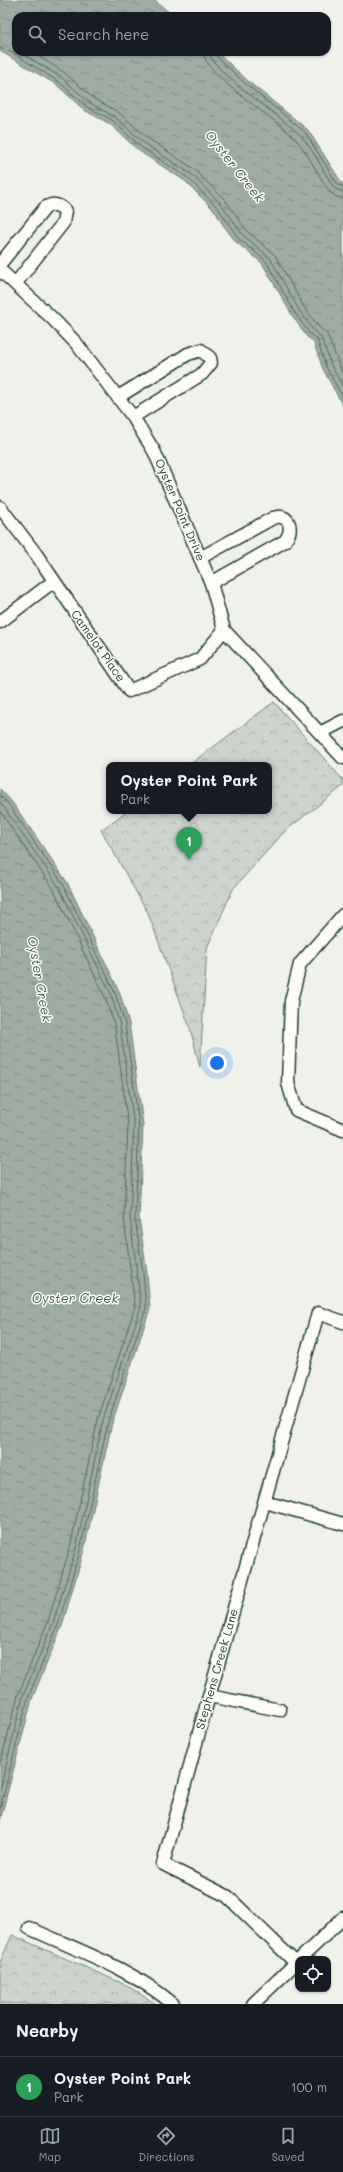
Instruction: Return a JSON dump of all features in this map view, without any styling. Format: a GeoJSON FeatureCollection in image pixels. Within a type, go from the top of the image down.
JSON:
{"type":"FeatureCollection","features":[{"type":"Feature","properties":{"kind":"street"},"geometry":{"type":"LineString","coordinates":[[0,264],[45,208],[55,204],[62,207],[65,211],[63,223],[16,283]]}},
{"type":"Feature","properties":{"kind":"street","name":"Oyster Point Drive"},"geometry":{"type":"LineString","coordinates":[[0,270],[16,283],[76,343],[133,417],[154,451],[211,583],[224,630],[343,758]]}},
{"type":"Feature","properties":{"kind":"street"},"geometry":{"type":"LineString","coordinates":[[118,397],[188,354],[201,350],[210,358],[212,363],[202,374],[133,417]]}},
{"type":"Feature","properties":{"kind":"street","name":"Camelot Place"},"geometry":{"type":"LineString","coordinates":[[0,507],[54,581],[129,691],[200,658],[224,630]]}},
{"type":"Feature","properties":{"kind":"street"},"geometry":{"type":"LineString","coordinates":[[200,558],[273,518],[279,516],[285,517],[289,521],[291,530],[285,541],[211,583]]}},
{"type":"Feature","properties":{"kind":"street"},"geometry":{"type":"LineString","coordinates":[[0,622],[54,581]]}},
{"type":"Feature","properties":{"kind":"street"},"geometry":{"type":"LineString","coordinates":[[320,734],[343,721]]}},
{"type":"Feature","properties":{"kind":"street"},"geometry":{"type":"LineString","coordinates":[[343,915],[300,964],[291,1001],[288,1083],[296,1110],[343,1130]]}},
{"type":"Feature","properties":{"kind":"street","name":"Stephens Creek Lane"},"geometry":{"type":"LineString","coordinates":[[295,1958],[227,1896],[163,1864],[209,1696],[318,1313],[343,1322]]}},
{"type":"Feature","properties":{"kind":"street"},"geometry":{"type":"LineString","coordinates":[[264,1502],[343,1524]]}},
{"type":"Feature","properties":{"kind":"street"},"geometry":{"type":"LineString","coordinates":[[209,1696],[280,1710]]}},
{"type":"Feature","properties":{"kind":"street"},"geometry":{"type":"LineString","coordinates":[[303,1956],[343,1918]]}},
{"type":"Feature","properties":{"kind":"street"},"geometry":{"type":"LineString","coordinates":[[29,1928],[112,1966],[160,1993],[172,2004]]}},
{"type":"Feature","properties":{"kind":"street"},"geometry":{"type":"LineString","coordinates":[[253,2004],[295,1964]]}},
{"type":"Feature","properties":{"kind":"green space"},"geometry":{"type":"Polygon","coordinates":[[[274,702],[343,780],[343,786],[285,831],[233,889],[207,948],[200,1067],[190,1028],[148,913],[101,830],[123,814],[272,814],[272,762],[193,762],[274,702]]]}},
{"type":"Feature","properties":{"kind":"green space"},"geometry":{"type":"Polygon","coordinates":[[[12,1935],[126,1985],[156,2004],[0,2004],[0,1962],[12,1935]]]}},
{"type":"Feature","properties":{"kind":"water","name":"Oyster Creek"},"geometry":{"type":"Polygon","coordinates":[[[0,0],[154,0],[169,12],[12,12],[12,56],[221,56],[249,82],[308,130],[343,185],[343,406],[323,369],[313,341],[307,337],[292,315],[262,263],[236,242],[223,225],[215,211],[185,181],[139,151],[110,124],[84,110],[57,85],[0,51],[0,0]]]}},
{"type":"Feature","properties":{"kind":"water","name":"Oyster Creek"},"geometry":{"type":"Polygon","coordinates":[[[0,789],[12,802],[67,882],[119,991],[129,1023],[143,1125],[139,1218],[147,1273],[150,1309],[112,1423],[84,1550],[62,1626],[32,1699],[0,1821],[0,789]]]}},
{"type":"Feature","properties":{"kind":"place","name":"Oyster Point Park"},"geometry":{"type":"Point","coordinates":[189,860]}}]}
